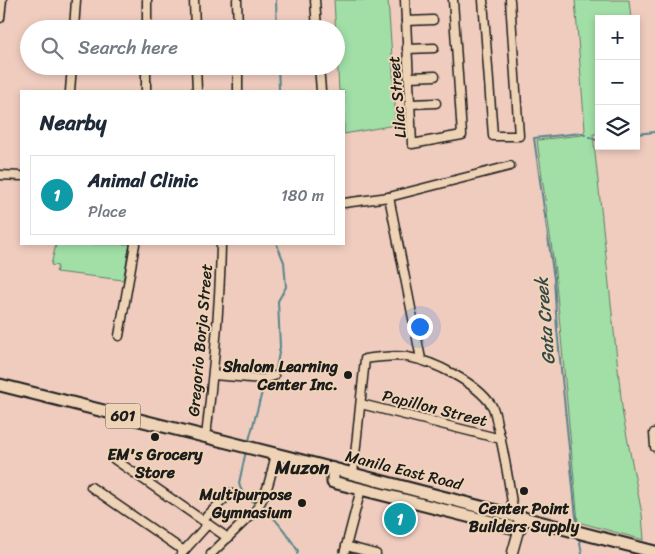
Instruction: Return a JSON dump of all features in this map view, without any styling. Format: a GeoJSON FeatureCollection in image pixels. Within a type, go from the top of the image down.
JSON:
{"type":"FeatureCollection","features":[{"type":"Feature","properties":{"kind":"main road","name":"Manila East Road"},"geometry":{"type":"LineString","coordinates":[[0,386],[444,497],[518,521],[578,532],[655,552]]}},
{"type":"Feature","properties":{"kind":"main road"},"geometry":{"type":"LineString","coordinates":[[333,469],[333,482],[441,510],[518,521]]}},
{"type":"Feature","properties":{"kind":"main road"},"geometry":{"type":"LineString","coordinates":[[359,476],[361,489]]}},
{"type":"Feature","properties":{"kind":"main road"},"geometry":{"type":"LineString","coordinates":[[441,510],[444,497]]}},
{"type":"Feature","properties":{"kind":"street"},"geometry":{"type":"LineString","coordinates":[[0,18],[2,0]]}},
{"type":"Feature","properties":{"kind":"street"},"geometry":{"type":"LineString","coordinates":[[75,20],[76,0]]}},
{"type":"Feature","properties":{"kind":"street"},"geometry":{"type":"LineString","coordinates":[[147,0],[147,20]]}},
{"type":"Feature","properties":{"kind":"street"},"geometry":{"type":"LineString","coordinates":[[194,0],[195,20]]}},
{"type":"Feature","properties":{"kind":"street"},"geometry":{"type":"LineString","coordinates":[[237,0],[238,20]]}},
{"type":"Feature","properties":{"kind":"street"},"geometry":{"type":"LineString","coordinates":[[315,0],[316,20]]}},
{"type":"Feature","properties":{"kind":"street","name":"Lilac Street"},"geometry":{"type":"LineString","coordinates":[[405,0],[412,144],[462,134],[453,0]]}},
{"type":"Feature","properties":{"kind":"street"},"geometry":{"type":"LineString","coordinates":[[483,0],[493,136],[519,136],[510,0]]}},
{"type":"Feature","properties":{"kind":"street"},"geometry":{"type":"LineString","coordinates":[[406,21],[434,20]]}},
{"type":"Feature","properties":{"kind":"street"},"geometry":{"type":"LineString","coordinates":[[407,49],[434,48]]}},
{"type":"Feature","properties":{"kind":"street"},"geometry":{"type":"LineString","coordinates":[[70,90],[71,75]]}},
{"type":"Feature","properties":{"kind":"street"},"geometry":{"type":"LineString","coordinates":[[146,75],[146,90]]}},
{"type":"Feature","properties":{"kind":"street"},"geometry":{"type":"LineString","coordinates":[[196,75],[197,90]]}},
{"type":"Feature","properties":{"kind":"street"},"geometry":{"type":"LineString","coordinates":[[238,75],[238,90]]}},
{"type":"Feature","properties":{"kind":"street"},"geometry":{"type":"LineString","coordinates":[[320,75],[321,90]]}},
{"type":"Feature","properties":{"kind":"street"},"geometry":{"type":"LineString","coordinates":[[409,77],[435,76]]}},
{"type":"Feature","properties":{"kind":"street"},"geometry":{"type":"LineString","coordinates":[[410,104],[436,103]]}},
{"type":"Feature","properties":{"kind":"street"},"geometry":{"type":"LineString","coordinates":[[345,202],[389,197],[510,166]]}},
{"type":"Feature","properties":{"kind":"street"},"geometry":{"type":"LineString","coordinates":[[0,175],[20,176]]}},
{"type":"Feature","properties":{"kind":"street"},"geometry":{"type":"LineString","coordinates":[[389,197],[421,359]]}},
{"type":"Feature","properties":{"kind":"street"},"geometry":{"type":"LineString","coordinates":[[119,336],[135,245]]}},
{"type":"Feature","properties":{"kind":"street","name":"Gregorio Borja Street"},"geometry":{"type":"LineString","coordinates":[[206,438],[218,313],[221,245]]}},
{"type":"Feature","properties":{"kind":"street"},"geometry":{"type":"LineString","coordinates":[[359,476],[361,404],[365,359],[405,356],[438,365],[462,379],[479,392],[493,407],[518,521],[512,554]]}},
{"type":"Feature","properties":{"kind":"street"},"geometry":{"type":"LineString","coordinates":[[213,375],[263,379],[274,376]]}},
{"type":"Feature","properties":{"kind":"street","name":"Papillon Street"},"geometry":{"type":"LineString","coordinates":[[361,404],[501,439]]}},
{"type":"Feature","properties":{"kind":"street"},"geometry":{"type":"LineString","coordinates":[[654,433],[655,447]]}},
{"type":"Feature","properties":{"kind":"street"},"geometry":{"type":"LineString","coordinates":[[211,554],[261,503],[276,454]]}},
{"type":"Feature","properties":{"kind":"street"},"geometry":{"type":"LineString","coordinates":[[114,459],[228,538]]}},
{"type":"Feature","properties":{"kind":"street"},"geometry":{"type":"LineString","coordinates":[[91,487],[183,552],[230,493]]}},
{"type":"Feature","properties":{"kind":"street"},"geometry":{"type":"LineString","coordinates":[[361,489],[345,550],[376,554]]}},
{"type":"Feature","properties":{"kind":"green space"},"geometry":{"type":"Polygon","coordinates":[[[334,0],[388,0],[395,125],[345,134],[345,90],[339,90],[338,75],[345,75],[345,20],[335,20],[334,0]]]}},
{"type":"Feature","properties":{"kind":"green space"},"geometry":{"type":"Polygon","coordinates":[[[575,0],[629,0],[631,15],[595,15],[595,134],[593,134],[623,416],[642,514],[644,540],[578,522],[555,272],[537,140],[582,135],[585,130],[575,0]]]}},
{"type":"Feature","properties":{"kind":"green space"},"geometry":{"type":"Polygon","coordinates":[[[56,245],[130,245],[123,280],[56,272],[58,266],[51,265],[56,245]]]}},
{"type":"Feature","properties":{"kind":"waterway"},"geometry":{"type":"LineString","coordinates":[[276,0],[277,20]]}},
{"type":"Feature","properties":{"kind":"waterway"},"geometry":{"type":"LineString","coordinates":[[278,75],[280,90]]}},
{"type":"Feature","properties":{"kind":"waterway","name":"Gata Creek"},"geometry":{"type":"LineString","coordinates":[[640,134],[655,132]]}},
{"type":"Feature","properties":{"kind":"waterway","name":"Gata Creek"},"geometry":{"type":"LineString","coordinates":[[577,527],[557,329],[554,279],[534,138],[581,133],[585,135]]}},
{"type":"Feature","properties":{"kind":"waterway","name":"Gata Creek"},"geometry":{"type":"LineString","coordinates":[[589,137],[595,140]]}},
{"type":"Feature","properties":{"kind":"waterway"},"geometry":{"type":"LineString","coordinates":[[275,375],[280,347],[278,301],[286,287],[284,262],[277,245]]}},
{"type":"Feature","properties":{"kind":"waterway"},"geometry":{"type":"LineString","coordinates":[[248,444],[265,381]]}},
{"type":"Feature","properties":{"kind":"waterway"},"geometry":{"type":"LineString","coordinates":[[246,451],[239,483],[244,493],[258,505]]}},
{"type":"Feature","properties":{"kind":"waterway"},"geometry":{"type":"LineString","coordinates":[[262,507],[286,533],[298,551],[297,554]]}},
{"type":"Feature","properties":{"kind":"waterway","name":"Gata Creek"},"geometry":{"type":"LineString","coordinates":[[579,537],[582,554]]}},
{"type":"Feature","properties":{"kind":"place","name":"Shalom Learning Center Inc."},"geometry":{"type":"Point","coordinates":[348,375]}},
{"type":"Feature","properties":{"kind":"place","name":"EM's Grocery Store"},"geometry":{"type":"Point","coordinates":[155,437]}},
{"type":"Feature","properties":{"kind":"place","name":"Center Point Builders Supply"},"geometry":{"type":"Point","coordinates":[524,491]}},
{"type":"Feature","properties":{"kind":"place","name":"Multipurpose Gymnasium"},"geometry":{"type":"Point","coordinates":[302,503]}},
{"type":"Feature","properties":{"kind":"place","name":"Animal Clinic"},"geometry":{"type":"Point","coordinates":[400,519]}},
{"type":"Feature","properties":{"kind":"district","name":"Muzon"},"geometry":{"type":"Point","coordinates":[302,467]}}]}
